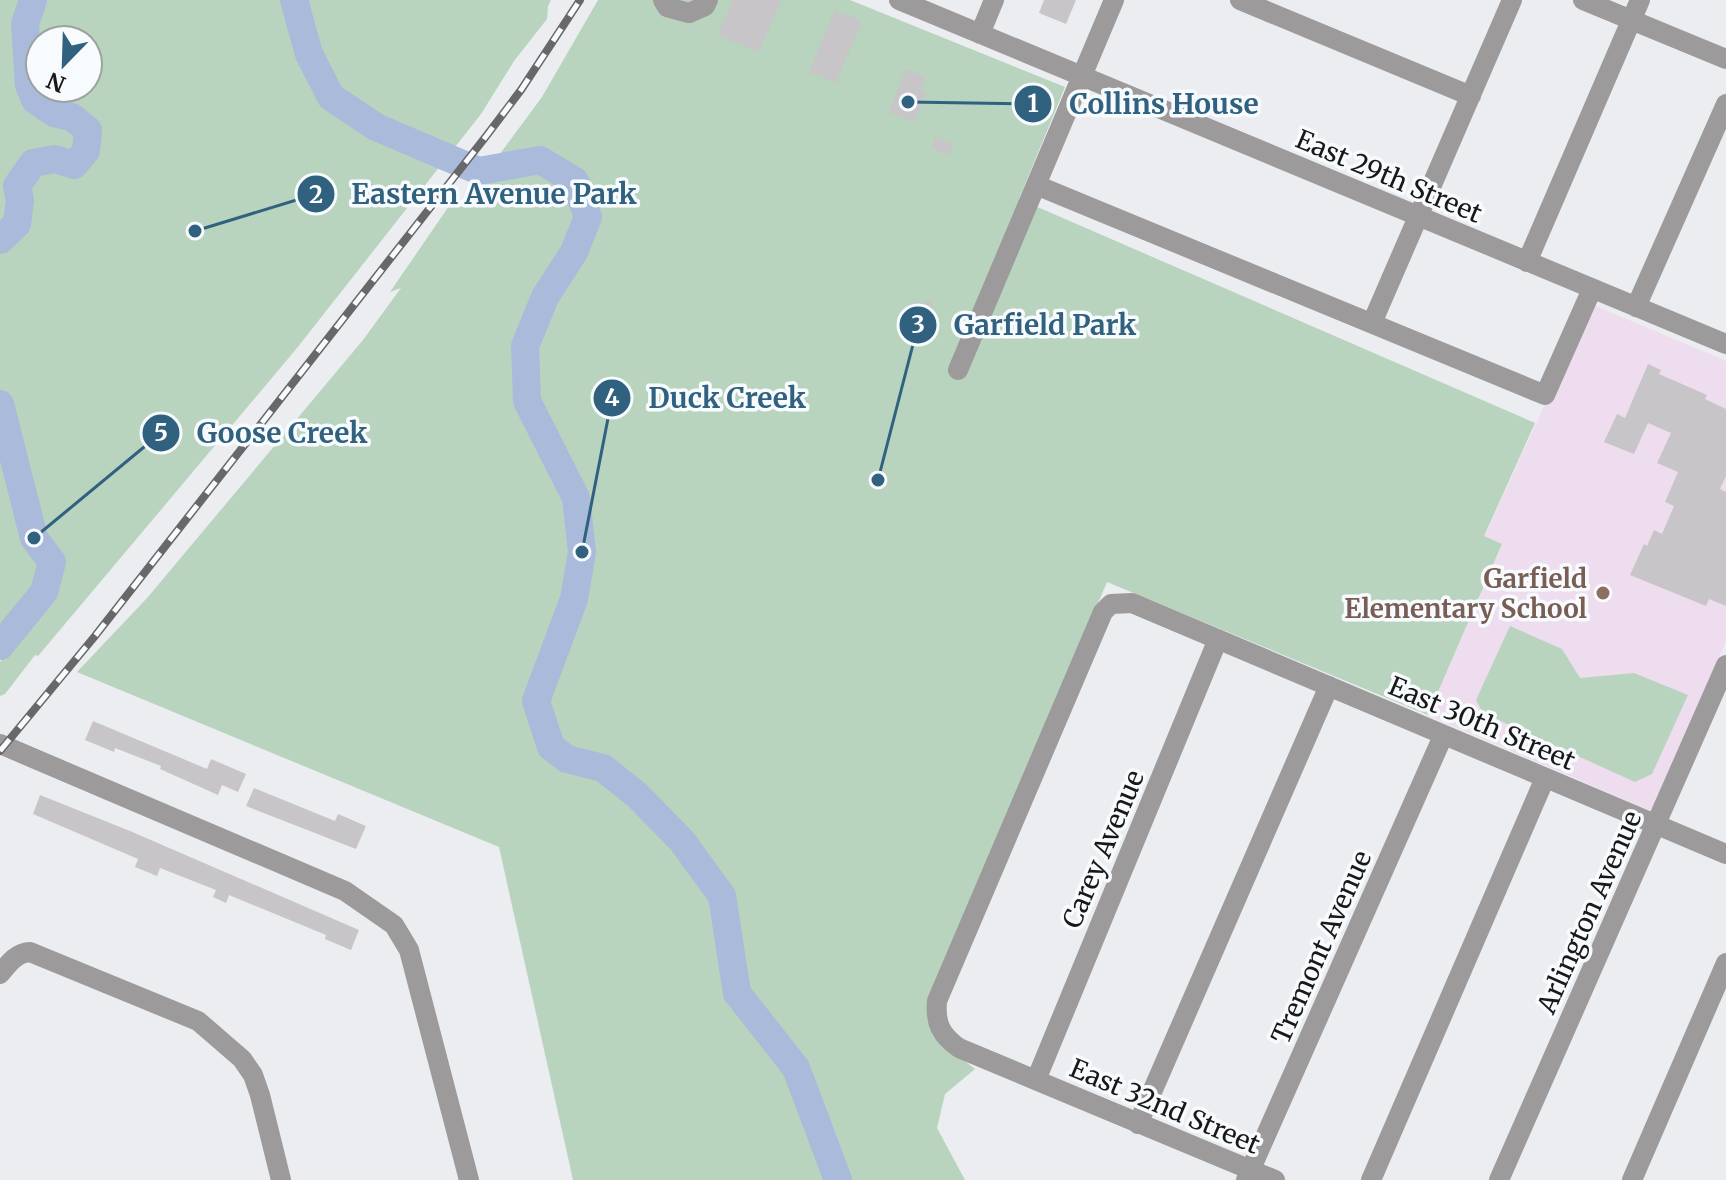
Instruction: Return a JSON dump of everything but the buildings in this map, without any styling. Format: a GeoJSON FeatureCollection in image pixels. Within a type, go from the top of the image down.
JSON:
{"type":"FeatureCollection","features":[{"type":"Feature","properties":{"kind":"street"},"geometry":{"type":"LineString","coordinates":[[663,0],[667,7],[689,13],[705,6],[708,0]]}},
{"type":"Feature","properties":{"kind":"street","name":"East 29th Street"},"geometry":{"type":"LineString","coordinates":[[899,0],[1726,344]]}},
{"type":"Feature","properties":{"kind":"street"},"geometry":{"type":"LineString","coordinates":[[980,34],[994,0]]}},
{"type":"Feature","properties":{"kind":"street"},"geometry":{"type":"LineString","coordinates":[[958,370],[1114,0]]}},
{"type":"Feature","properties":{"kind":"street"},"geometry":{"type":"LineString","coordinates":[[1240,0],[1471,96]]}},
{"type":"Feature","properties":{"kind":"street"},"geometry":{"type":"LineString","coordinates":[[1372,323],[1512,0]]}},
{"type":"Feature","properties":{"kind":"street"},"geometry":{"type":"LineString","coordinates":[[1583,0],[1726,59]]}},
{"type":"Feature","properties":{"kind":"street"},"geometry":{"type":"LineString","coordinates":[[1527,262],[1640,0]]}},
{"type":"Feature","properties":{"kind":"street"},"geometry":{"type":"LineString","coordinates":[[1636,307],[1726,104]]}},
{"type":"Feature","properties":{"kind":"street"},"geometry":{"type":"LineString","coordinates":[[1036,185],[1545,395],[1592,289]]}},
{"type":"Feature","properties":{"kind":"street","name":"East 32nd Street"},"geometry":{"type":"LineString","coordinates":[[1218,639],[1132,603],[1111,604],[1103,612],[937,1001],[935,1018],[946,1039],[959,1048],[1138,1124],[1248,1175],[1275,1180]]}},
{"type":"Feature","properties":{"kind":"street","name":"East 30th Street"},"geometry":{"type":"LineString","coordinates":[[1218,639],[1726,854]]}},
{"type":"Feature","properties":{"kind":"street","name":"Carey Avenue"},"geometry":{"type":"LineString","coordinates":[[1036,1080],[1218,639]]}},
{"type":"Feature","properties":{"kind":"street","name":"Arlington Avenue"},"geometry":{"type":"LineString","coordinates":[[1499,1180],[1726,665]]}},
{"type":"Feature","properties":{"kind":"street"},"geometry":{"type":"LineString","coordinates":[[1138,1124],[1329,686]]}},
{"type":"Feature","properties":{"kind":"street","name":"Tremont Avenue"},"geometry":{"type":"LineString","coordinates":[[1248,1175],[1443,736]]}},
{"type":"Feature","properties":{"kind":"street"},"geometry":{"type":"LineString","coordinates":[[0,744],[345,891],[394,925],[409,950],[469,1180]]}},
{"type":"Feature","properties":{"kind":"street"},"geometry":{"type":"LineString","coordinates":[[1371,1180],[1545,778]]}},
{"type":"Feature","properties":{"kind":"street"},"geometry":{"type":"LineString","coordinates":[[0,974],[12,959],[30,952],[198,1021],[242,1059],[253,1075],[280,1173]]}},
{"type":"Feature","properties":{"kind":"street"},"geometry":{"type":"LineString","coordinates":[[1632,1180],[1726,963]]}},
{"type":"Feature","properties":{"kind":"shaded area","name":"Garfield Elementary School"},"geometry":{"type":"Polygon","coordinates":[[[1591,304],[1726,361],[1726,641],[1651,811],[1428,715],[1502,545],[1484,537],[1591,304]]]}},
{"type":"Feature","properties":{"kind":"green space"},"geometry":{"type":"Polygon","coordinates":[[[0,0],[551,0],[547,19],[514,61],[481,114],[297,348],[38,656],[35,655],[5,694],[0,696],[0,662],[12,646],[0,641],[0,0]]]}},
{"type":"Feature","properties":{"kind":"green space"},"geometry":{"type":"Polygon","coordinates":[[[598,0],[850,0],[1065,87],[1019,199],[1535,423],[1484,536],[1502,544],[1428,715],[1107,582],[927,1006],[933,1036],[975,1069],[945,1094],[937,1128],[965,1180],[573,1180],[499,847],[77,672],[148,597],[363,340],[401,288],[390,292],[449,206],[465,201],[542,97],[598,0]]]}},
{"type":"Feature","properties":{"kind":"green space"},"geometry":{"type":"Polygon","coordinates":[[[1510,626],[1562,649],[1580,678],[1634,673],[1688,695],[1652,774],[1635,782],[1483,713],[1476,700],[1510,626]]]}},
{"type":"Feature","properties":{"kind":"waterway"},"geometry":{"type":"LineString","coordinates":[[0,240],[17,224],[20,200],[17,186],[33,163],[55,159],[74,165],[86,151],[88,130],[72,117],[54,113],[35,100],[29,85],[25,24],[33,0]]}},
{"type":"Feature","properties":{"kind":"waterway"},"geometry":{"type":"LineString","coordinates":[[294,0],[309,54],[331,97],[376,127],[479,171],[540,160],[575,181],[588,217],[574,252],[545,297],[525,346],[527,401],[576,498],[582,552],[574,599],[536,701],[551,747],[567,759],[603,768],[637,795],[682,841],[722,896],[737,993],[796,1068],[838,1180]]}},
{"type":"Feature","properties":{"kind":"waterway"},"geometry":{"type":"LineString","coordinates":[[0,404],[34,538],[52,562],[44,592],[0,646]]}},
{"type":"Feature","properties":{"kind":"railway"},"geometry":{"type":"LineString","coordinates":[[0,751],[95,636],[487,135],[521,90],[580,0]]}},
{"type":"Feature","properties":{"kind":"place","name":"Collins House"},"geometry":{"type":"Point","coordinates":[908,102]}},
{"type":"Feature","properties":{"kind":"place","name":"Eastern Avenue Park"},"geometry":{"type":"Point","coordinates":[195,231]}},
{"type":"Feature","properties":{"kind":"place","name":"Garfield Park"},"geometry":{"type":"Point","coordinates":[878,480]}},
{"type":"Feature","properties":{"kind":"place","name":"Goose Creek"},"geometry":{"type":"Point","coordinates":[34,538]}},
{"type":"Feature","properties":{"kind":"place","name":"Duck Creek"},"geometry":{"type":"Point","coordinates":[582,552]}},
{"type":"Feature","properties":{"kind":"place","name":"Garfield Elementary School"},"geometry":{"type":"Point","coordinates":[1603,593]}}]}
